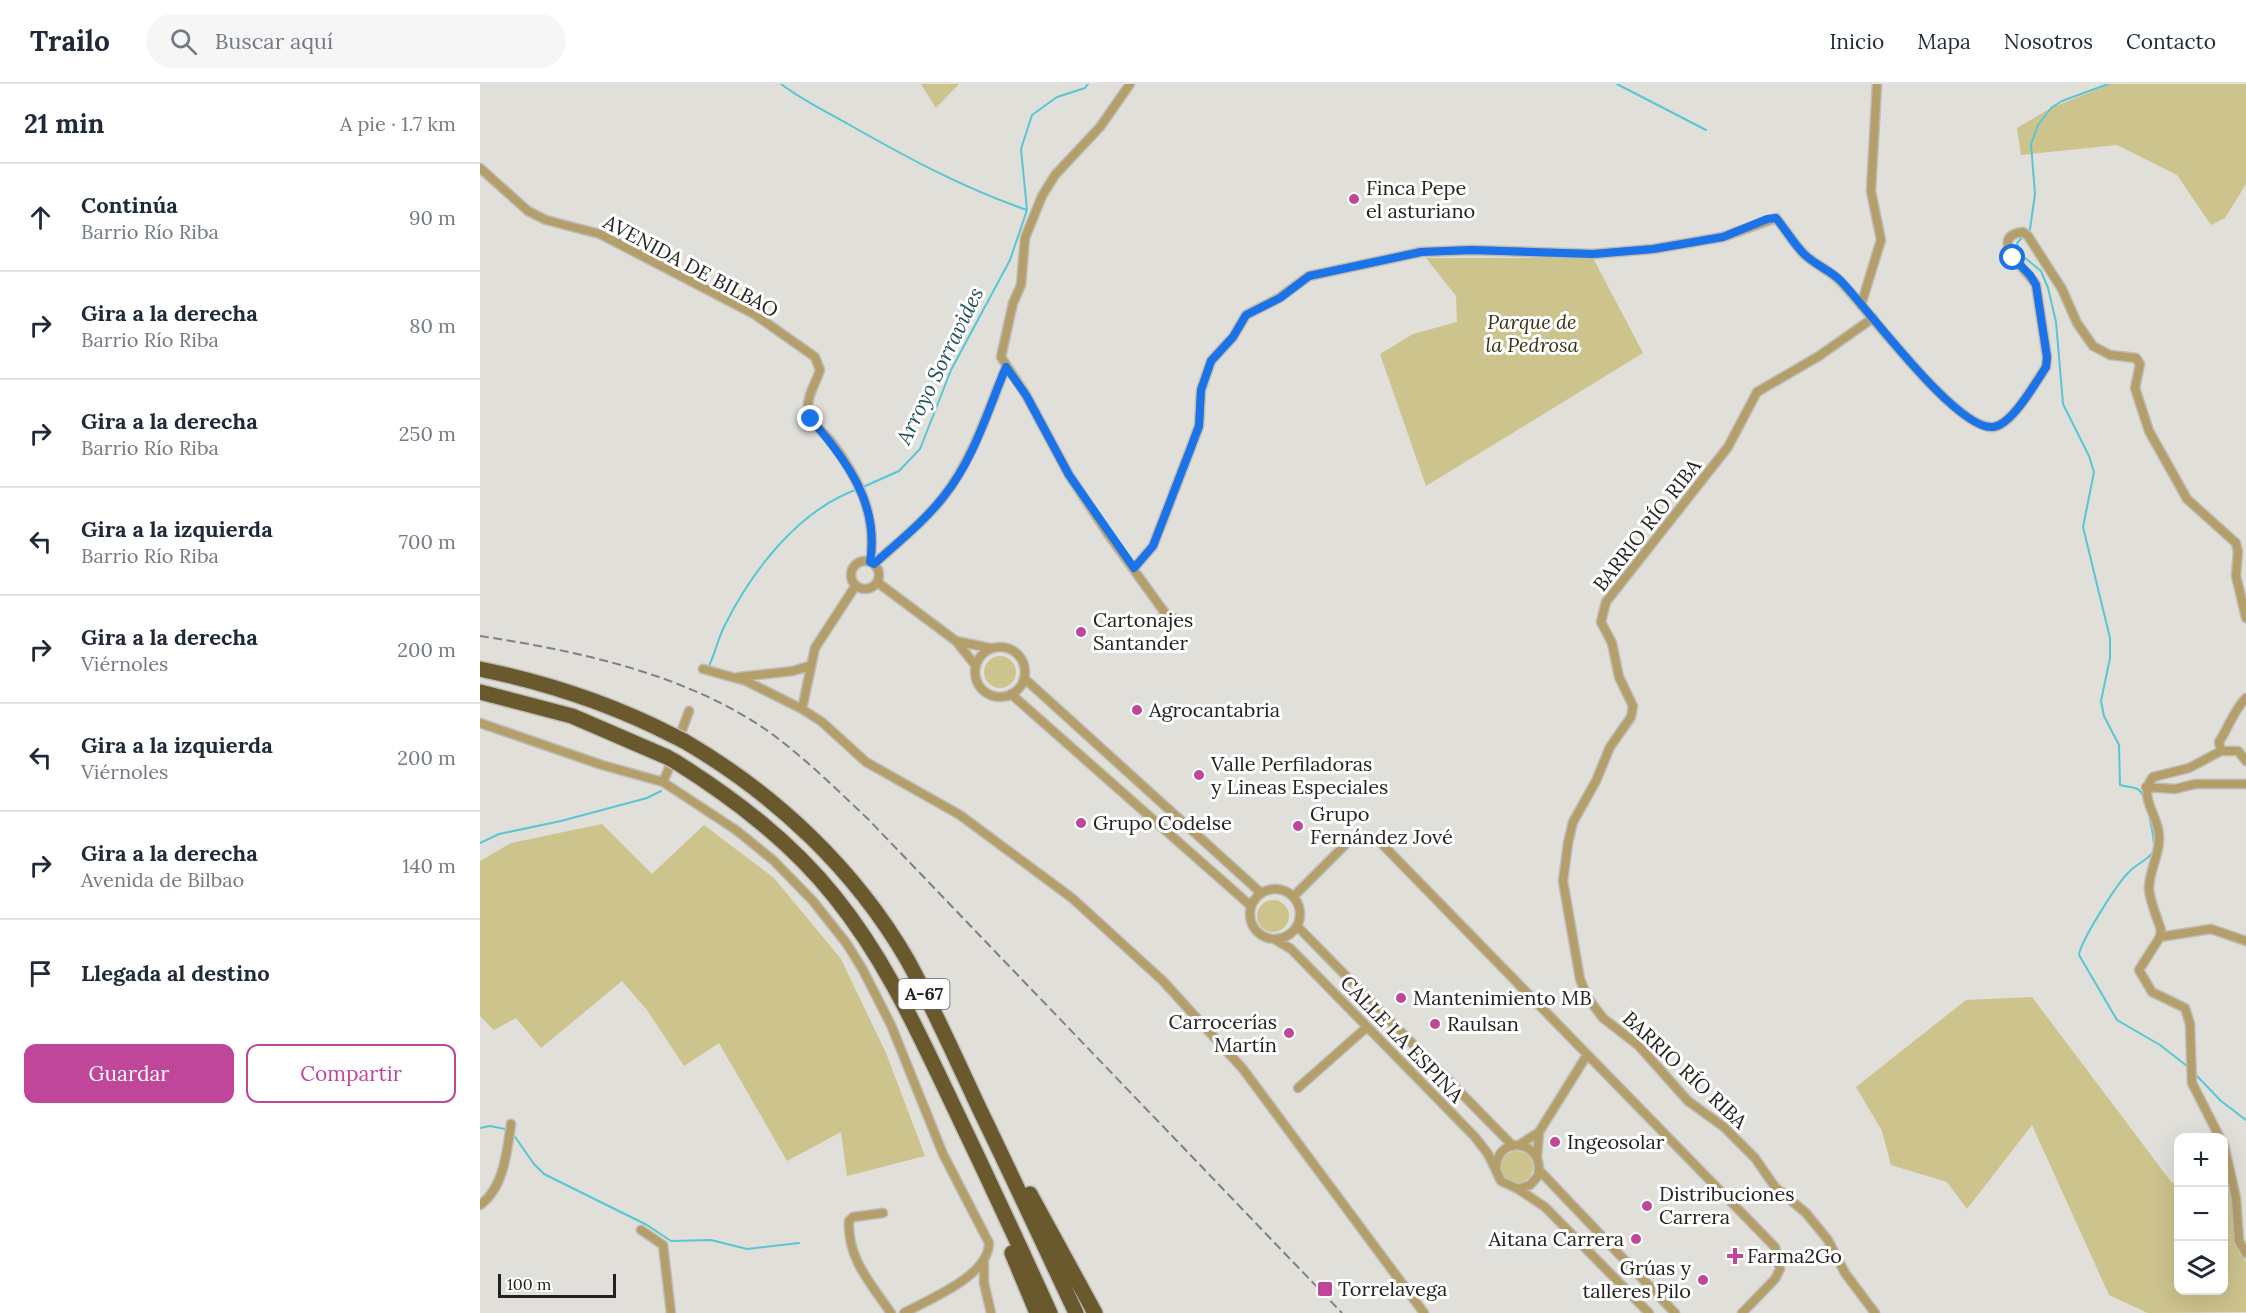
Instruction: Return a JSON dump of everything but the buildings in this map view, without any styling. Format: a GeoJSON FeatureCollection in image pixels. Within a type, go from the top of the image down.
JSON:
{"type":"FeatureCollection","features":[{"type":"Feature","properties":{"kind":"highway","name":"A-67"},"geometry":{"type":"LineString","coordinates":[[480,669],[577,694],[680,736],[750,784],[805,832],[863,896],[908,962],[1076,1313]]}},
{"type":"Feature","properties":{"kind":"highway","name":"A-67"},"geometry":{"type":"LineString","coordinates":[[480,692],[572,716],[671,763],[725,794],[758,820],[806,864],[834,896],[873,948],[895,985],[1050,1313]]}},
{"type":"Feature","properties":{"kind":"highway"},"geometry":{"type":"LineString","coordinates":[[908,962],[928,990],[1017,1169],[1095,1313]]}},
{"type":"Feature","properties":{"kind":"highway"},"geometry":{"type":"LineString","coordinates":[[942,1081],[961,1134],[1036,1313]]}},
{"type":"Feature","properties":{"kind":"street"},"geometry":{"type":"LineString","coordinates":[[1130,84],[1100,127],[1054,175],[1035,211],[1025,238],[1021,285],[1001,350],[1006,367],[1026,395],[1069,475],[1165,613],[1183,623]]}},
{"type":"Feature","properties":{"kind":"street"},"geometry":{"type":"LineString","coordinates":[[1861,305],[1881,240],[1871,191],[1877,84]]}},
{"type":"Feature","properties":{"kind":"street","name":"AVENIDA DE BILBAO"},"geometry":{"type":"LineString","coordinates":[[480,168],[528,211],[546,220],[600,234],[627,247],[754,314],[815,357],[820,370],[810,396],[808,412],[864,495],[871,520],[872,563]]}},
{"type":"Feature","properties":{"kind":"street"},"geometry":{"type":"LineString","coordinates":[[1134,568],[1153,546],[1199,426],[1201,390],[1211,361],[1233,337],[1246,315],[1280,298],[1309,276],[1421,252],[1471,250],[1593,254],[1653,249],[1723,237],[1767,219],[1776,218],[1805,255],[1840,280],[1943,398],[1978,425],[1996,427],[2004,423],[2046,367],[2047,357],[2036,285],[2030,275],[2009,254],[2007,245],[2011,236],[2025,234],[2061,289],[2077,323],[2093,346],[2110,355],[2136,358],[2140,364],[2136,388],[2149,431],[2187,499],[2236,543],[2238,552],[2236,576],[2246,618]]}},
{"type":"Feature","properties":{"kind":"street","name":"BARRIO RÍO RIBA"},"geometry":{"type":"LineString","coordinates":[[1873,318],[1819,356],[1757,392],[1728,447],[1606,603],[1601,622],[1612,644],[1619,676],[1633,706],[1631,717],[1610,747],[1596,781],[1573,822],[1563,881],[1574,954],[1587,997],[1603,1018],[1644,1052],[1688,1101],[1724,1127],[1755,1158],[1776,1187],[1806,1213],[1828,1240],[1845,1273],[1875,1313]]}},
{"type":"Feature","properties":{"kind":"street"},"geometry":{"type":"LineString","coordinates":[[872,563],[925,518],[945,495],[964,466],[1006,367]]}},
{"type":"Feature","properties":{"kind":"street"},"geometry":{"type":"LineString","coordinates":[[861,561],[872,563],[879,573],[877,582],[867,588],[856,585],[851,576],[854,567],[861,561]]}},
{"type":"Feature","properties":{"kind":"street"},"geometry":{"type":"LineString","coordinates":[[877,582],[956,641],[976,666]]}},
{"type":"Feature","properties":{"kind":"street"},"geometry":{"type":"LineString","coordinates":[[802,709],[809,666],[815,648],[856,585]]}},
{"type":"Feature","properties":{"kind":"street"},"geometry":{"type":"LineString","coordinates":[[956,641],[991,648],[999,646],[1014,651],[1024,663],[1025,679],[1261,893]]}},
{"type":"Feature","properties":{"kind":"street"},"geometry":{"type":"LineString","coordinates":[[991,648],[979,658],[976,666],[977,682],[988,694],[1004,697],[1011,694],[1025,679]]}},
{"type":"Feature","properties":{"kind":"street"},"geometry":{"type":"LineString","coordinates":[[736,677],[792,671],[809,666]]}},
{"type":"Feature","properties":{"kind":"street"},"geometry":{"type":"LineString","coordinates":[[703,669],[736,677],[802,709],[822,722],[866,762],[960,815],[1057,885],[1163,981],[1248,1075],[1424,1313]]}},
{"type":"Feature","properties":{"kind":"street"},"geometry":{"type":"LineString","coordinates":[[1011,694],[1251,906],[1261,893],[1277,889],[1293,897],[1300,911],[1297,926],[1289,935],[1276,940]]}},
{"type":"Feature","properties":{"kind":"street"},"geometry":{"type":"LineString","coordinates":[[2222,751],[2219,742],[2230,724],[2232,715],[2246,698]]}},
{"type":"Feature","properties":{"kind":"street"},"geometry":{"type":"LineString","coordinates":[[680,736],[689,711]]}},
{"type":"Feature","properties":{"kind":"street"},"geometry":{"type":"LineString","coordinates":[[480,723],[602,765],[663,782],[736,830],[773,860],[813,901],[847,944],[891,1025],[943,1154],[989,1243],[989,1252],[984,1263],[984,1283],[991,1313]]}},
{"type":"Feature","properties":{"kind":"street"},"geometry":{"type":"LineString","coordinates":[[2218,1133],[2192,1083],[2190,1024],[2185,1008],[2152,992],[2139,970],[2160,937],[2149,887],[2159,839],[2146,787],[2153,777],[2189,768],[2222,751],[2238,751],[2246,761]]}},
{"type":"Feature","properties":{"kind":"street"},"geometry":{"type":"LineString","coordinates":[[663,782],[671,763]]}},
{"type":"Feature","properties":{"kind":"street"},"geometry":{"type":"LineString","coordinates":[[2146,787],[2175,789],[2195,784],[2246,784]]}},
{"type":"Feature","properties":{"kind":"street"},"geometry":{"type":"LineString","coordinates":[[1293,897],[1348,842],[1369,836],[1380,842],[1775,1247],[1780,1269],[1775,1279],[1742,1313]]}},
{"type":"Feature","properties":{"kind":"street","name":"CALLE LA ESPINA"},"geometry":{"type":"LineString","coordinates":[[1251,906],[1250,920],[1256,931],[1291,949],[1474,1137],[1505,1185],[1518,1189],[1545,1207],[1649,1313]]}},
{"type":"Feature","properties":{"kind":"street","name":"CALLE LA ESPINA"},"geometry":{"type":"LineString","coordinates":[[1297,926],[1516,1145],[1529,1149],[1537,1158]]}},
{"type":"Feature","properties":{"kind":"street"},"geometry":{"type":"LineString","coordinates":[[2160,937],[2211,929],[2246,941]]}},
{"type":"Feature","properties":{"kind":"street"},"geometry":{"type":"LineString","coordinates":[[1299,1088],[1367,1027]]}},
{"type":"Feature","properties":{"kind":"street"},"geometry":{"type":"LineString","coordinates":[[1587,1055],[1539,1132],[1537,1158],[1539,1170],[1675,1313]]}},
{"type":"Feature","properties":{"kind":"street"},"geometry":{"type":"LineString","coordinates":[[480,1205],[491,1194],[502,1171],[512,1124]]}},
{"type":"Feature","properties":{"kind":"street"},"geometry":{"type":"LineString","coordinates":[[1496,1170],[1502,1152],[1539,1132]]}},
{"type":"Feature","properties":{"kind":"street"},"geometry":{"type":"LineString","coordinates":[[2228,1165],[2236,1198],[2239,1241],[2246,1250]]}},
{"type":"Feature","properties":{"kind":"street"},"geometry":{"type":"LineString","coordinates":[[1518,1189],[1530,1185],[1539,1170]]}},
{"type":"Feature","properties":{"kind":"street"},"geometry":{"type":"LineString","coordinates":[[884,1213],[853,1217],[849,1221],[849,1237],[858,1266],[891,1313]]}},
{"type":"Feature","properties":{"kind":"street"},"geometry":{"type":"LineString","coordinates":[[641,1230],[663,1245],[671,1313]]}},
{"type":"Feature","properties":{"kind":"street"},"geometry":{"type":"LineString","coordinates":[[904,1313],[953,1286],[984,1263]]}},
{"type":"Feature","properties":{"kind":"green space"},"geometry":{"type":"Polygon","coordinates":[[[921,84],[959,84],[936,108],[921,84]]]}},
{"type":"Feature","properties":{"kind":"green space"},"geometry":{"type":"Polygon","coordinates":[[[2110,84],[2246,84],[2246,184],[2225,218],[2211,225],[2177,175],[2117,145],[2021,155],[2017,128],[2051,108],[2110,84]]]}},
{"type":"Feature","properties":{"kind":"green space","name":"Parque de la Pedrosa"},"geometry":{"type":"Polygon","coordinates":[[[1566,255],[1592,256],[1643,353],[1426,486],[1380,354],[1413,334],[1457,322],[1456,296],[1426,258],[1532,258],[1566,255]]]}},
{"type":"Feature","properties":{"kind":"green space"},"geometry":{"type":"Polygon","coordinates":[[[1000,656],[1011,661],[1016,672],[1011,683],[1000,688],[989,683],[984,672],[989,661],[1000,656]]]}},
{"type":"Feature","properties":{"kind":"green space"},"geometry":{"type":"Polygon","coordinates":[[[602,824],[652,874],[704,825],[774,878],[841,959],[886,1053],[925,1156],[847,1176],[841,1132],[787,1161],[719,1043],[684,1066],[647,1010],[622,981],[541,1048],[516,1018],[494,1030],[480,1016],[480,861],[511,843],[602,824]]]}},
{"type":"Feature","properties":{"kind":"green space"},"geometry":{"type":"Polygon","coordinates":[[[1273,900],[1284,905],[1289,916],[1284,927],[1273,932],[1262,927],[1257,916],[1262,905],[1273,900]]]}},
{"type":"Feature","properties":{"kind":"green space"},"geometry":{"type":"Polygon","coordinates":[[[2032,997],[2172,1183],[2174,1182],[2174,1295],[2228,1295],[2228,1174],[2239,1241],[2246,1263],[2246,1312],[2148,1313],[2109,1295],[2032,1125],[1967,1209],[1947,1182],[1891,1165],[1882,1131],[1856,1087],[1966,1000],[2032,997]]]}},
{"type":"Feature","properties":{"kind":"green space"},"geometry":{"type":"Polygon","coordinates":[[[1517,1151],[1529,1155],[1533,1167],[1529,1179],[1517,1183],[1505,1179],[1501,1167],[1505,1155],[1517,1151]]]}},
{"type":"Feature","properties":{"kind":"waterway"},"geometry":{"type":"LineString","coordinates":[[781,84],[913,160],[980,192],[1027,210]]}},
{"type":"Feature","properties":{"kind":"waterway","name":"Arroyo Sorravides"},"geometry":{"type":"LineString","coordinates":[[863,487],[899,471],[920,449],[951,370],[1010,260],[1027,210],[1021,149],[1032,115],[1057,97],[1085,88],[1088,84]]}},
{"type":"Feature","properties":{"kind":"waterway"},"geometry":{"type":"LineString","coordinates":[[1617,84],[1706,130]]}},
{"type":"Feature","properties":{"kind":"waterway"},"geometry":{"type":"LineString","coordinates":[[2108,84],[2062,101],[2051,108],[2038,125],[2031,144],[2035,194],[2030,229],[2017,243],[2020,254],[2041,271],[2048,288],[2056,322],[2063,404],[2089,456],[2094,472],[2083,527],[2110,638],[2110,658],[2101,701],[2104,716],[2119,745],[2120,785],[2137,789],[2142,794],[2150,819],[2154,846],[2154,851],[2132,869],[2117,887],[2092,926],[2079,955],[2117,1020],[2160,1045],[2187,1066]]}},
{"type":"Feature","properties":{"kind":"waterway","name":"Arroyo Sorravides"},"geometry":{"type":"LineString","coordinates":[[709,666],[735,606],[762,565],[796,527],[836,499],[858,489]]}},
{"type":"Feature","properties":{"kind":"waterway","name":"Arroyo Sorravides"},"geometry":{"type":"LineString","coordinates":[[480,843],[499,834],[561,821],[647,798],[661,791]]}},
{"type":"Feature","properties":{"kind":"waterway"},"geometry":{"type":"LineString","coordinates":[[2196,1075],[2221,1101],[2246,1120]]}},
{"type":"Feature","properties":{"kind":"waterway"},"geometry":{"type":"LineString","coordinates":[[480,1128],[490,1126],[505,1129]]}},
{"type":"Feature","properties":{"kind":"waterway"},"geometry":{"type":"LineString","coordinates":[[513,1134],[544,1174],[647,1225],[671,1241],[711,1240],[747,1249],[799,1243]]}},
{"type":"Feature","properties":{"kind":"railway"},"geometry":{"type":"LineString","coordinates":[[480,636],[591,657],[664,679],[733,710],[779,739],[868,819],[1342,1313]]}},
{"type":"Feature","properties":{"kind":"place","name":"Finca Pepe el asturiano"},"geometry":{"type":"Point","coordinates":[1354,199]}},
{"type":"Feature","properties":{"kind":"place","name":"Cartonajes Santander"},"geometry":{"type":"Point","coordinates":[1081,632]}},
{"type":"Feature","properties":{"kind":"place","name":"Agrocantabria"},"geometry":{"type":"Point","coordinates":[1137,710]}},
{"type":"Feature","properties":{"kind":"place","name":"Valle Perfiladoras y Lineas Especiales"},"geometry":{"type":"Point","coordinates":[1199,775]}},
{"type":"Feature","properties":{"kind":"place","name":"Grupo Codelse"},"geometry":{"type":"Point","coordinates":[1081,823]}},
{"type":"Feature","properties":{"kind":"place","name":"Grupo Fernández Jové"},"geometry":{"type":"Point","coordinates":[1298,826]}},
{"type":"Feature","properties":{"kind":"place","name":"Mantenimiento MB"},"geometry":{"type":"Point","coordinates":[1401,998]}},
{"type":"Feature","properties":{"kind":"place","name":"Raulsan"},"geometry":{"type":"Point","coordinates":[1435,1024]}},
{"type":"Feature","properties":{"kind":"place","name":"Carrocerías Martín"},"geometry":{"type":"Point","coordinates":[1289,1033]}},
{"type":"Feature","properties":{"kind":"place","name":"Ingeosolar"},"geometry":{"type":"Point","coordinates":[1555,1142]}},
{"type":"Feature","properties":{"kind":"place","name":"Distribuciones Carrera"},"geometry":{"type":"Point","coordinates":[1647,1206]}},
{"type":"Feature","properties":{"kind":"place","name":"Aitana Carrera"},"geometry":{"type":"Point","coordinates":[1636,1239]}},
{"type":"Feature","properties":{"kind":"place","name":"Farma2Go"},"geometry":{"type":"Point","coordinates":[1735,1256]}},
{"type":"Feature","properties":{"kind":"place","name":"Grúas y talleres Pilo"},"geometry":{"type":"Point","coordinates":[1703,1280]}},
{"type":"Feature","properties":{"kind":"place","name":"Torrelavega"},"geometry":{"type":"Point","coordinates":[1325,1289]}},
{"type":"Feature","properties":{"kind":"route"},"geometry":{"type":"LineString","coordinates":[[811,419],[837,450],[868,504],[871,520],[872,554],[870,562],[874,564],[925,518],[945,495],[964,466],[1006,367],[1026,395],[1069,475],[1108,534],[1134,568],[1153,546],[1199,426],[1201,390],[1211,361],[1233,337],[1246,315],[1280,298],[1309,276],[1421,252],[1471,250],[1593,254],[1653,249],[1723,237],[1767,219],[1776,218],[1805,255],[1840,280],[1943,398],[1978,425],[1996,427],[2010,418],[2046,367],[2047,357],[2036,285],[2030,275],[2013,258]]}}]}
